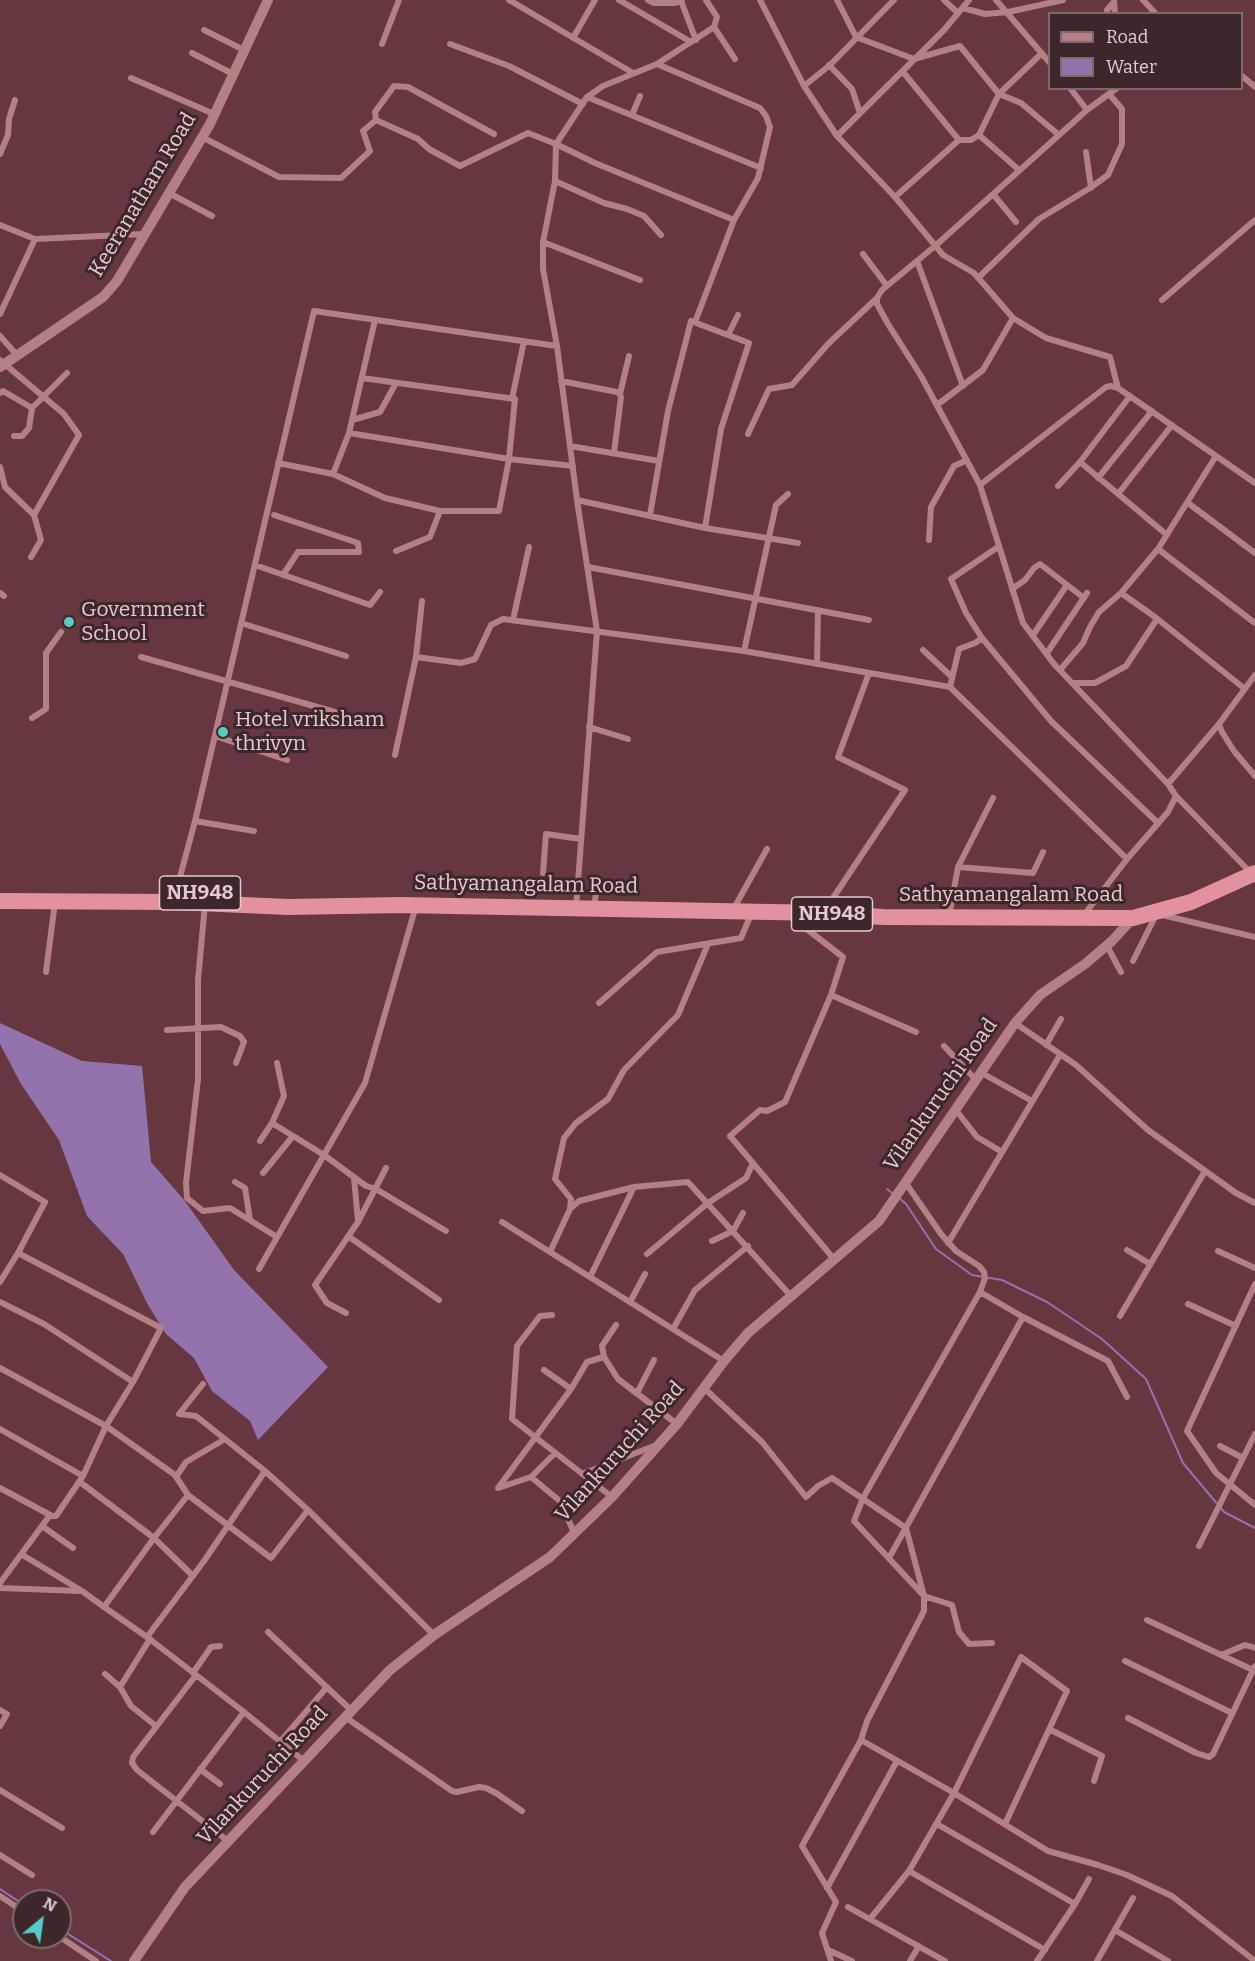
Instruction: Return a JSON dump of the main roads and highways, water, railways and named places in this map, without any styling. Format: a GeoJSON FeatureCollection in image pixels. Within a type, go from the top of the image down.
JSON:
{"type":"FeatureCollection","features":[{"type":"Feature","properties":{"kind":"highway","name":"Sathyamangalam Road"},"geometry":{"type":"LineString","coordinates":[[4,896],[55,901],[205,903],[288,907],[408,905],[786,912],[884,917],[1133,918],[1191,902],[1254,874]]}},
{"type":"Feature","properties":{"kind":"highway","name":"Sathyamangalam Road"},"geometry":{"type":"LineString","coordinates":[[4,896],[176,892],[338,897],[408,905]]}},
{"type":"Feature","properties":{"kind":"water"},"geometry":{"type":"Polygon","coordinates":[[[0,1023],[82,1061],[142,1066],[151,1162],[185,1201],[234,1270],[328,1367],[258,1440],[250,1421],[212,1391],[194,1358],[166,1334],[148,1305],[123,1254],[87,1216],[59,1140],[21,1084],[0,1044],[0,1023]]]}},
{"type":"Feature","properties":{"kind":"waterway"},"geometry":{"type":"LineString","coordinates":[[887,1189],[892,1193]]}},
{"type":"Feature","properties":{"kind":"waterway"},"geometry":{"type":"LineString","coordinates":[[899,1198],[906,1204],[936,1249],[972,1275],[1002,1280],[1047,1302],[1102,1339],[1146,1379],[1183,1463],[1224,1512],[1255,1528]]}},
{"type":"Feature","properties":{"kind":"waterway"},"geometry":{"type":"LineString","coordinates":[[0,1889],[12,1897]]}},
{"type":"Feature","properties":{"kind":"waterway"},"geometry":{"type":"LineString","coordinates":[[72,1937],[111,1961]]}},
{"type":"Feature","properties":{"kind":"place","name":"Government School"},"geometry":{"type":"Point","coordinates":[69,622]}},
{"type":"Feature","properties":{"kind":"place","name":"Hotel vriksham thrivyn"},"geometry":{"type":"Point","coordinates":[223,732]}}]}
